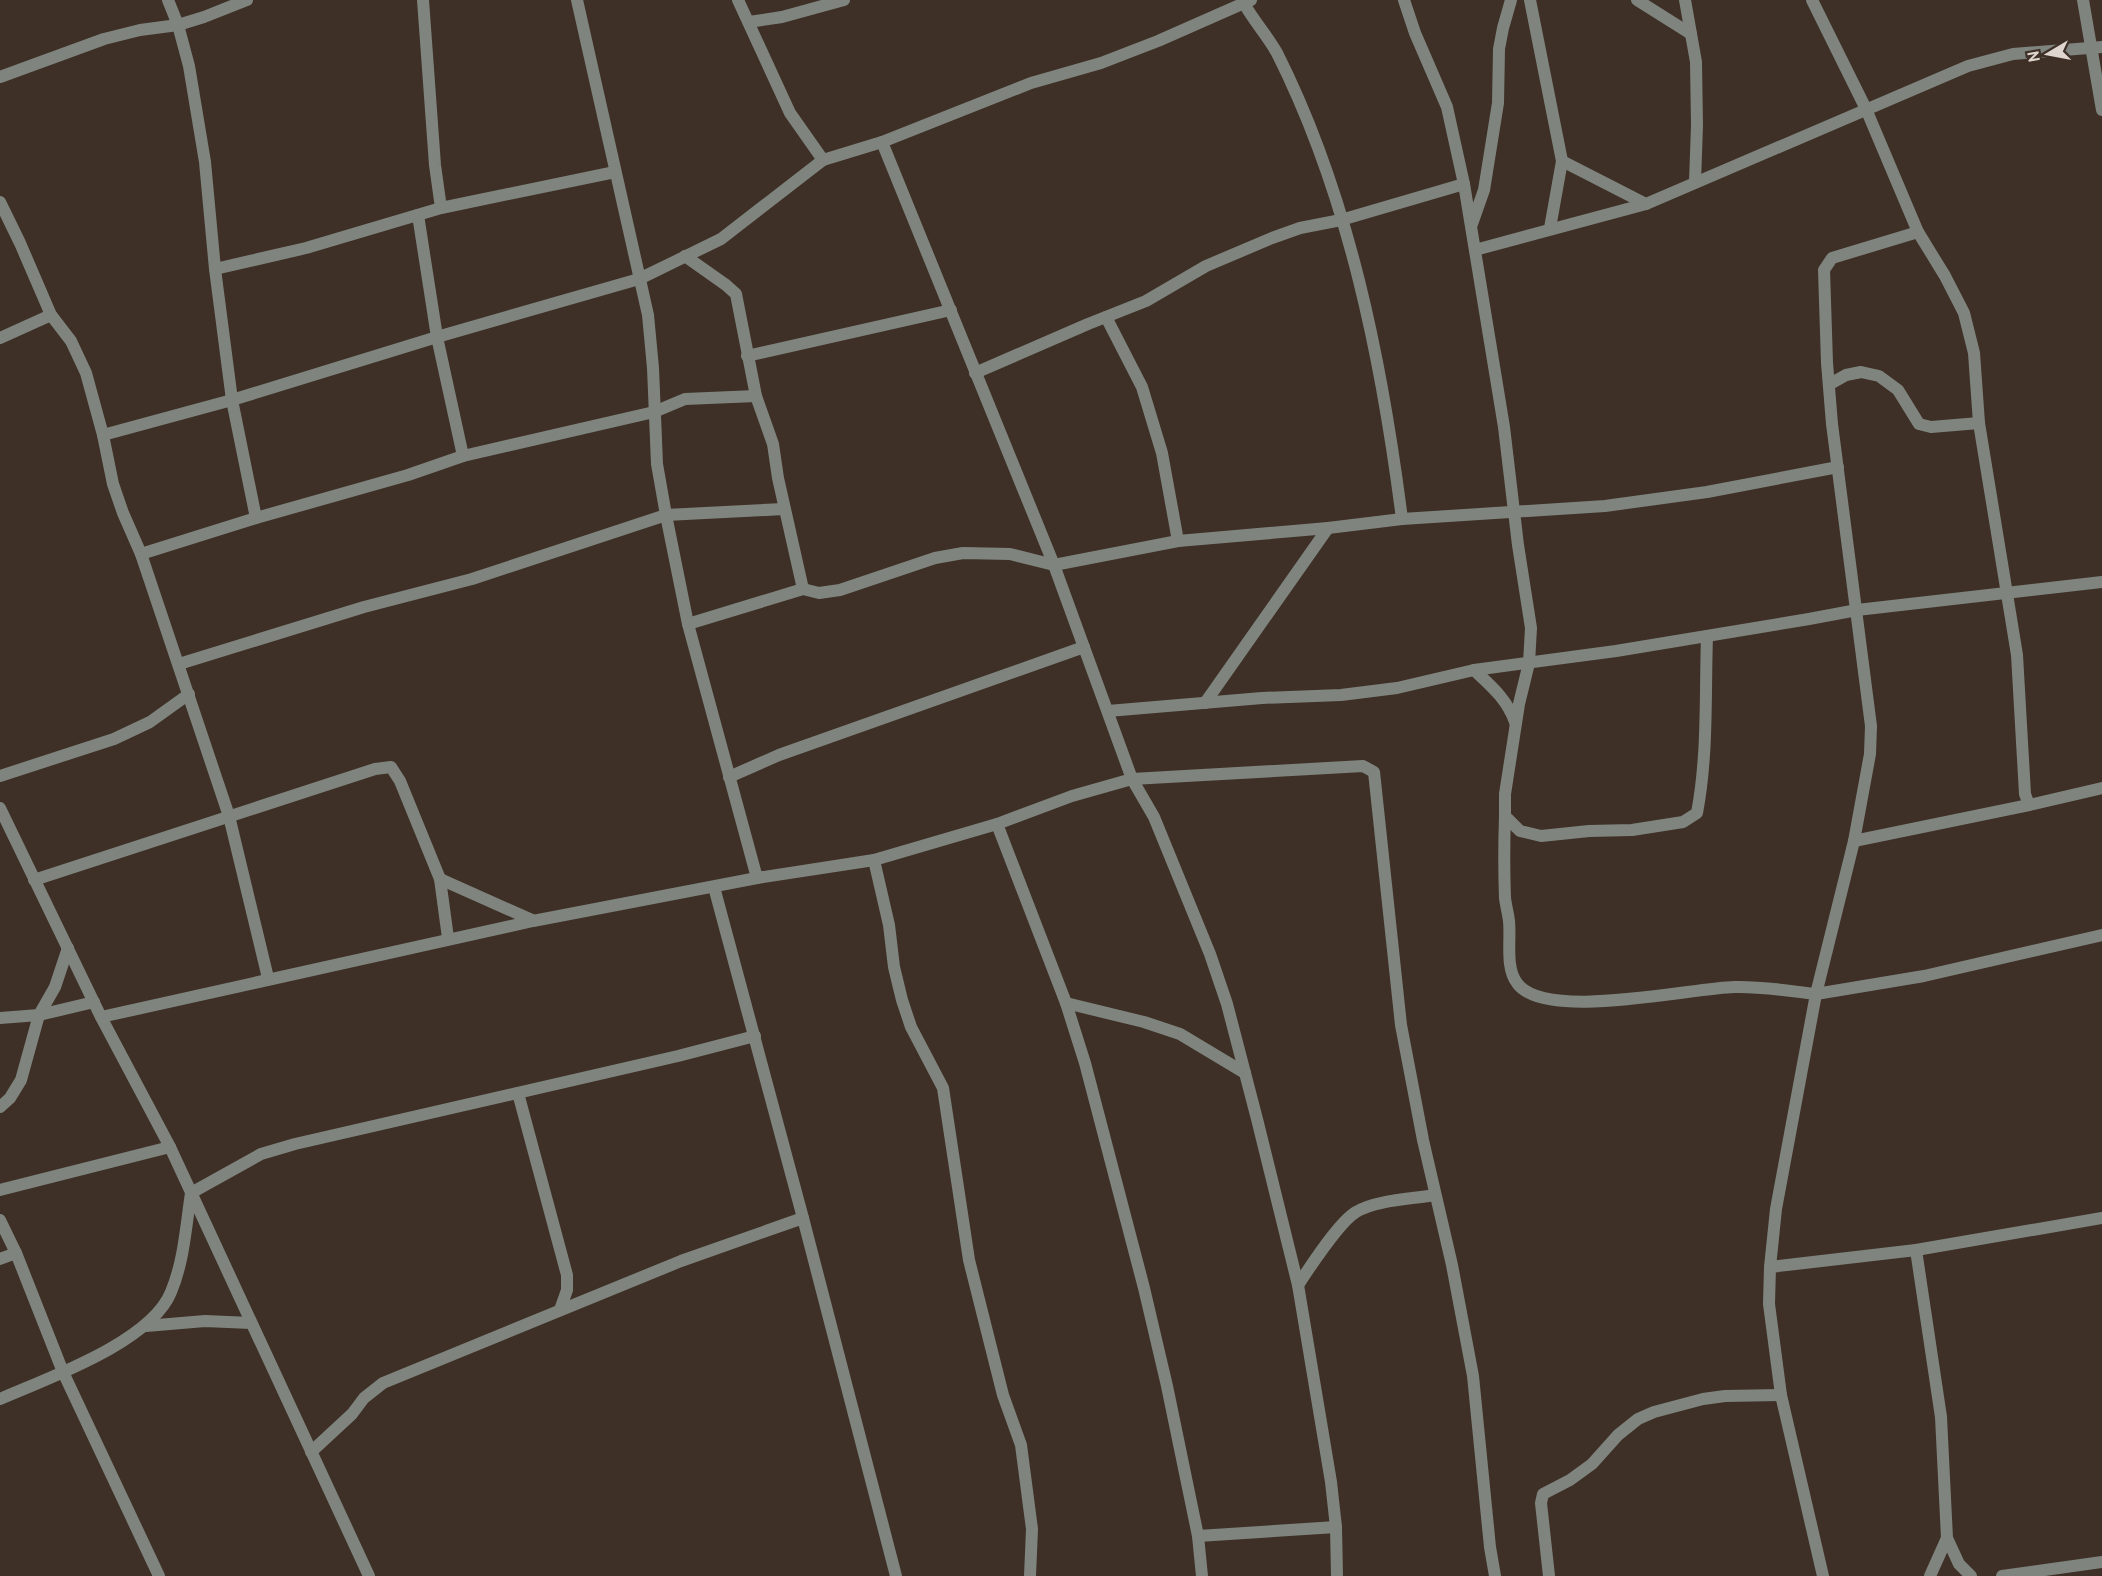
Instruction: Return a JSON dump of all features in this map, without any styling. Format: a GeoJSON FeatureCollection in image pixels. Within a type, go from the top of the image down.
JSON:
{"type":"FeatureCollection","features":[{"type":"Feature","properties":{"kind":"street"},"geometry":{"type":"LineString","coordinates":[[168,0],[178,25],[189,66],[205,162],[215,269],[232,400],[256,518]]}},
{"type":"Feature","properties":{"kind":"street"},"geometry":{"type":"LineString","coordinates":[[0,77],[104,39],[140,30],[178,25],[247,0]]}},
{"type":"Feature","properties":{"kind":"street"},"geometry":{"type":"LineString","coordinates":[[423,0],[434,153],[441,208]]}},
{"type":"Feature","properties":{"kind":"street"},"geometry":{"type":"LineString","coordinates":[[577,0],[648,315],[657,464],[688,624],[757,878]]}},
{"type":"Feature","properties":{"kind":"street"},"geometry":{"type":"LineString","coordinates":[[738,0],[790,113],[823,160]]}},
{"type":"Feature","properties":{"kind":"street"},"geometry":{"type":"LineString","coordinates":[[749,22],[782,17],[844,0]]}},
{"type":"Feature","properties":{"kind":"street"},"geometry":{"type":"LineString","coordinates":[[1404,0],[1415,33],[1447,107],[1464,184],[1504,427],[1518,545],[1531,628],[1528,663],[1515,723],[1505,794],[1505,882],[1511,970],[1516,983],[1524,991],[1534,996],[1551,1000],[1652,998],[1711,988],[1736,987],[1816,994],[1924,976],[2102,934]]}},
{"type":"Feature","properties":{"kind":"street"},"geometry":{"type":"LineString","coordinates":[[1471,225],[1484,190],[1498,103],[1499,49],[1511,0]]}},
{"type":"Feature","properties":{"kind":"street"},"geometry":{"type":"LineString","coordinates":[[1530,0],[1562,161],[1550,228]]}},
{"type":"Feature","properties":{"kind":"street"},"geometry":{"type":"LineString","coordinates":[[1637,0],[1691,34]]}},
{"type":"Feature","properties":{"kind":"street"},"geometry":{"type":"LineString","coordinates":[[1685,0],[1696,62],[1695,182]]}},
{"type":"Feature","properties":{"kind":"street"},"geometry":{"type":"LineString","coordinates":[[1812,0],[1866,109],[1918,232],[1964,313],[1974,353],[1979,423],[2017,655],[2022,758],[2025,794],[2029,804]]}},
{"type":"Feature","properties":{"kind":"street"},"geometry":{"type":"LineString","coordinates":[[2083,0],[2096,48],[2102,110]]}},
{"type":"Feature","properties":{"kind":"street"},"geometry":{"type":"LineString","coordinates":[[104,435],[232,400],[437,337],[639,279],[721,239],[823,160],[882,142],[1004,93],[1101,63],[1158,41],[1246,1],[1276,51],[1302,108],[1341,220],[1377,363],[1394,453],[1402,519]]}},
{"type":"Feature","properties":{"kind":"street"},"geometry":{"type":"LineString","coordinates":[[1475,250],[1646,204],[1968,66],[2013,54],[2096,48]]}},
{"type":"Feature","properties":{"kind":"street"},"geometry":{"type":"LineString","coordinates":[[882,142],[1054,565],[1132,779],[1154,817],[1210,954],[1227,1004],[1298,1285],[1331,1482],[1336,1527],[1337,1576]]}},
{"type":"Feature","properties":{"kind":"street"},"geometry":{"type":"LineString","coordinates":[[1562,161],[1646,204]]}},
{"type":"Feature","properties":{"kind":"street"},"geometry":{"type":"LineString","coordinates":[[215,269],[306,248],[441,208],[615,172]]}},
{"type":"Feature","properties":{"kind":"street"},"geometry":{"type":"LineString","coordinates":[[975,373],[1146,302],[1206,266],[1262,242],[1300,228],[1341,220],[1464,184]]}},
{"type":"Feature","properties":{"kind":"street"},"geometry":{"type":"LineString","coordinates":[[0,202],[51,315],[71,341],[86,373],[104,435],[113,484],[141,554],[229,816],[268,978]]}},
{"type":"Feature","properties":{"kind":"street"},"geometry":{"type":"LineString","coordinates":[[418,215],[437,337],[463,456]]}},
{"type":"Feature","properties":{"kind":"street"},"geometry":{"type":"LineString","coordinates":[[1823,1576],[1781,1395],[1769,1304],[1776,1209],[1816,994],[1854,841],[1870,754],[1871,726],[1832,424],[1827,363],[1824,270],[1832,258],[1918,232]]}},
{"type":"Feature","properties":{"kind":"street"},"geometry":{"type":"LineString","coordinates":[[685,256],[736,294],[756,396],[773,444],[784,509],[803,589]]}},
{"type":"Feature","properties":{"kind":"street"},"geometry":{"type":"LineString","coordinates":[[747,356],[951,310]]}},
{"type":"Feature","properties":{"kind":"street"},"geometry":{"type":"LineString","coordinates":[[0,338],[51,315]]}},
{"type":"Feature","properties":{"kind":"street"},"geometry":{"type":"LineString","coordinates":[[1106,317],[1142,387],[1162,453],[1178,541]]}},
{"type":"Feature","properties":{"kind":"street"},"geometry":{"type":"LineString","coordinates":[[1830,384],[1846,375],[1862,372],[1879,376],[1898,390],[1919,424],[1931,427],[1979,423]]}},
{"type":"Feature","properties":{"kind":"street"},"geometry":{"type":"LineString","coordinates":[[141,554],[256,518],[408,475],[463,456],[654,412],[685,399],[756,396]]}},
{"type":"Feature","properties":{"kind":"street"},"geometry":{"type":"LineString","coordinates":[[688,624],[803,589],[819,593],[840,590],[935,558],[963,553],[1010,554],[1054,565],[1178,541],[1402,519],[1605,506],[1707,492],[1838,467]]}},
{"type":"Feature","properties":{"kind":"street"},"geometry":{"type":"LineString","coordinates":[[179,664],[364,607],[472,579],[666,515],[784,509]]}},
{"type":"Feature","properties":{"kind":"street"},"geometry":{"type":"LineString","coordinates":[[1205,703],[1328,528]]}},
{"type":"Feature","properties":{"kind":"street"},"geometry":{"type":"LineString","coordinates":[[1108,711],[1386,690],[1474,670],[1616,651],[1857,609],[2102,582]]}},
{"type":"Feature","properties":{"kind":"street"},"geometry":{"type":"LineString","coordinates":[[1505,816],[1520,831],[1541,836],[1632,830],[1683,822],[1697,813],[1701,791],[1704,742],[1707,636]]}},
{"type":"Feature","properties":{"kind":"street"},"geometry":{"type":"LineString","coordinates":[[729,777],[779,755],[1084,647]]}},
{"type":"Feature","properties":{"kind":"street"},"geometry":{"type":"LineString","coordinates":[[1474,670],[1501,696],[1510,708],[1515,723]]}},
{"type":"Feature","properties":{"kind":"street"},"geometry":{"type":"LineString","coordinates":[[0,776],[114,739],[150,722],[189,694]]}},
{"type":"Feature","properties":{"kind":"street"},"geometry":{"type":"LineString","coordinates":[[101,1017],[448,938],[757,878],[874,860],[997,824],[1072,796],[1132,779],[1363,766],[1374,772],[1401,1025],[1473,1376],[1495,1576]]}},
{"type":"Feature","properties":{"kind":"street"},"geometry":{"type":"LineString","coordinates":[[34,880],[375,769],[391,767],[400,781],[441,879],[448,938]]}},
{"type":"Feature","properties":{"kind":"street"},"geometry":{"type":"LineString","coordinates":[[1854,841],[2102,788]]}},
{"type":"Feature","properties":{"kind":"street"},"geometry":{"type":"LineString","coordinates":[[0,808],[101,1017],[170,1147],[369,1576]]}},
{"type":"Feature","properties":{"kind":"street"},"geometry":{"type":"LineString","coordinates":[[997,824],[1066,1003],[1085,1063],[1144,1288],[1167,1386],[1198,1536],[1202,1576]]}},
{"type":"Feature","properties":{"kind":"street"},"geometry":{"type":"LineString","coordinates":[[874,860],[889,925],[894,967],[902,1000],[911,1027],[943,1088],[969,1260],[1003,1395],[1021,1444],[1032,1529],[1030,1576]]}},
{"type":"Feature","properties":{"kind":"street"},"geometry":{"type":"LineString","coordinates":[[441,879],[533,921]]}},
{"type":"Feature","properties":{"kind":"street"},"geometry":{"type":"LineString","coordinates":[[714,886],[896,1576]]}},
{"type":"Feature","properties":{"kind":"street"},"geometry":{"type":"LineString","coordinates":[[0,1107],[10,1098],[21,1080],[39,1015],[55,987],[68,948]]}},
{"type":"Feature","properties":{"kind":"street"},"geometry":{"type":"LineString","coordinates":[[0,1018],[39,1015],[94,1002]]}},
{"type":"Feature","properties":{"kind":"street"},"geometry":{"type":"LineString","coordinates":[[1066,1003],[1144,1022],[1180,1034],[1245,1073]]}},
{"type":"Feature","properties":{"kind":"street"},"geometry":{"type":"LineString","coordinates":[[191,1194],[261,1154],[295,1144],[755,1036]]}},
{"type":"Feature","properties":{"kind":"street"},"geometry":{"type":"LineString","coordinates":[[519,1093],[567,1275],[567,1290],[560,1310]]}},
{"type":"Feature","properties":{"kind":"street"},"geometry":{"type":"LineString","coordinates":[[0,1190],[170,1147]]}},
{"type":"Feature","properties":{"kind":"street"},"geometry":{"type":"LineString","coordinates":[[0,1399],[63,1372],[109,1348],[146,1326],[161,1310],[171,1292],[181,1259],[191,1194]]}},
{"type":"Feature","properties":{"kind":"street"},"geometry":{"type":"LineString","coordinates":[[1298,1285],[1346,1221],[1356,1212],[1384,1203],[1435,1195]]}},
{"type":"Feature","properties":{"kind":"street"},"geometry":{"type":"LineString","coordinates":[[311,1452],[352,1414],[364,1398],[383,1383],[681,1261],[803,1218]]}},
{"type":"Feature","properties":{"kind":"street"},"geometry":{"type":"LineString","coordinates":[[1770,1267],[1916,1250],[2102,1218]]}},
{"type":"Feature","properties":{"kind":"street"},"geometry":{"type":"LineString","coordinates":[[0,1220],[16,1253],[63,1372],[159,1576]]}},
{"type":"Feature","properties":{"kind":"street"},"geometry":{"type":"LineString","coordinates":[[1916,1250],[1941,1417],[1947,1538],[1959,1564],[1971,1576]]}},
{"type":"Feature","properties":{"kind":"street"},"geometry":{"type":"LineString","coordinates":[[0,1259],[16,1253]]}},
{"type":"Feature","properties":{"kind":"street"},"geometry":{"type":"LineString","coordinates":[[146,1326],[206,1321],[251,1323]]}},
{"type":"Feature","properties":{"kind":"street"},"geometry":{"type":"LineString","coordinates":[[1549,1576],[1541,1503],[1543,1494],[1570,1480],[1592,1464],[1618,1436],[1638,1419],[1654,1412],[1703,1399],[1725,1396],[1781,1395]]}},
{"type":"Feature","properties":{"kind":"street"},"geometry":{"type":"LineString","coordinates":[[1198,1536],[1336,1527]]}},
{"type":"Feature","properties":{"kind":"street"},"geometry":{"type":"LineString","coordinates":[[1930,1576],[1947,1538]]}},
{"type":"Feature","properties":{"kind":"street"},"geometry":{"type":"LineString","coordinates":[[2010,1575],[2102,1562]]}},
{"type":"Feature","properties":{"kind":"street"},"geometry":{"type":"LineString","coordinates":[[2071,1568],[2082,1576]]}}]}
